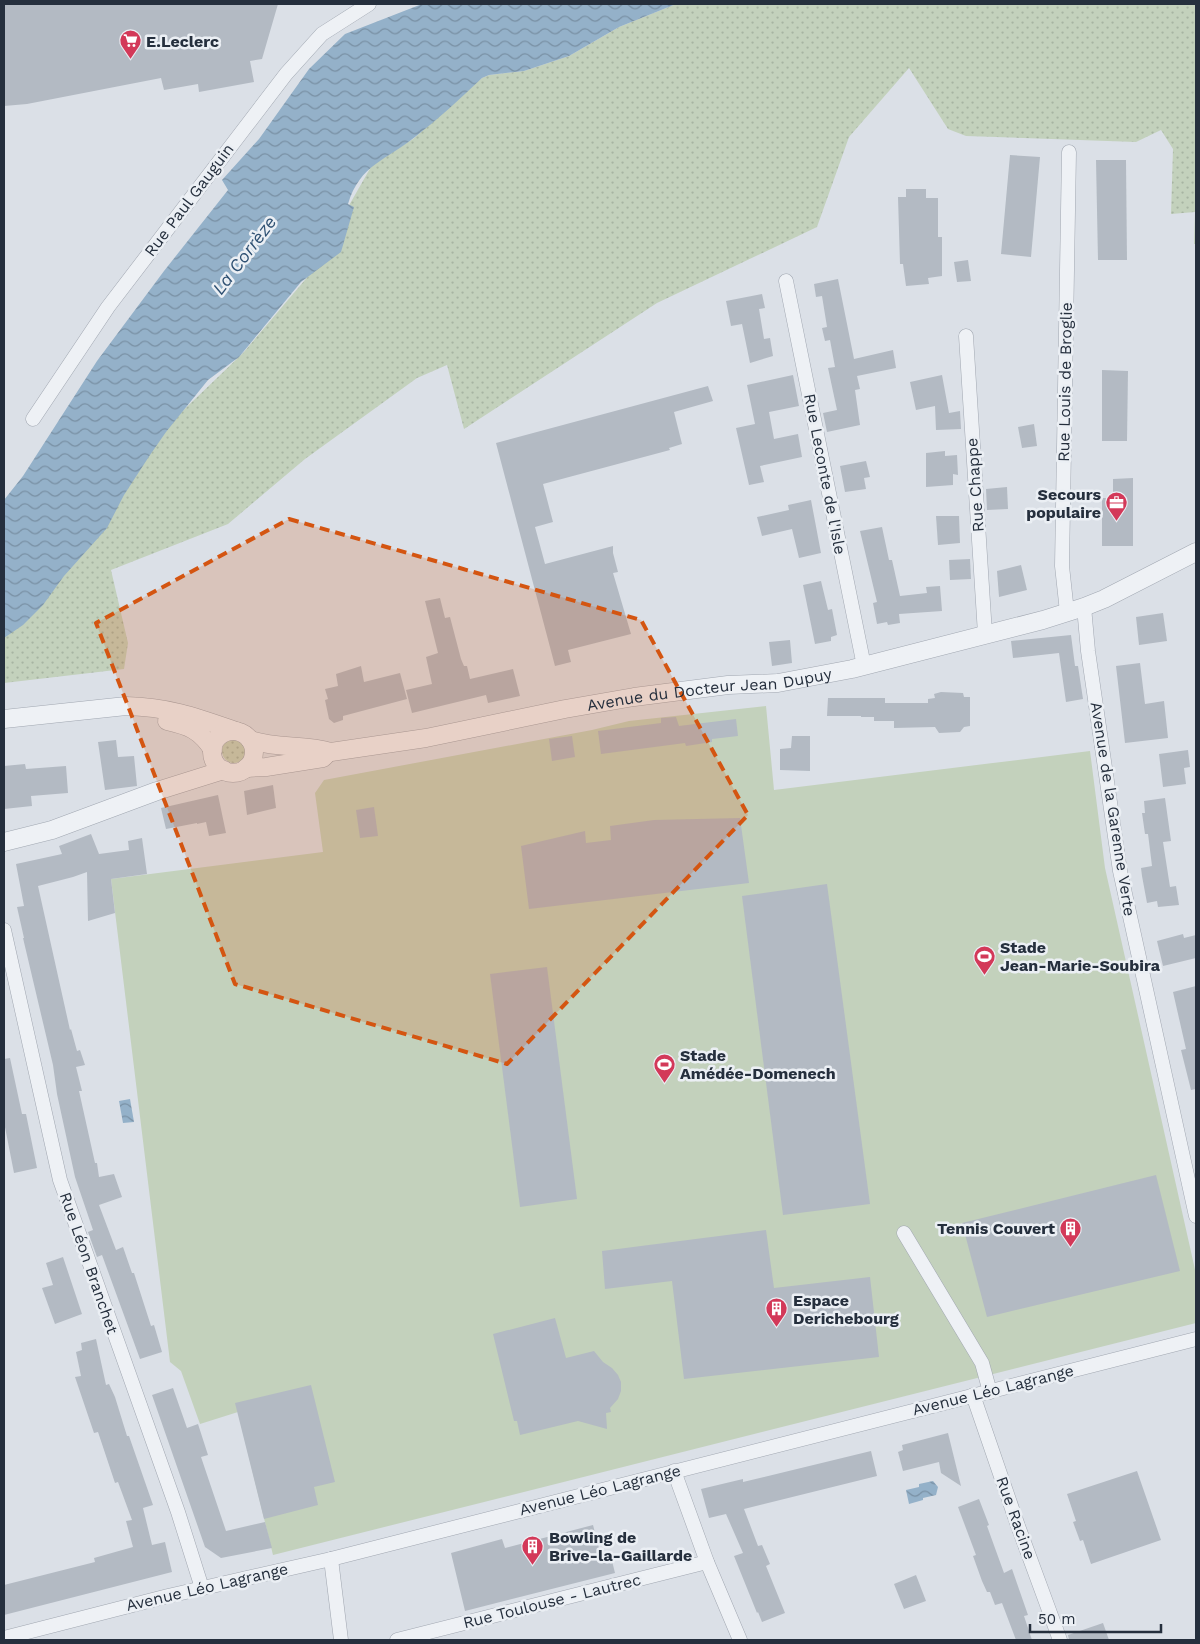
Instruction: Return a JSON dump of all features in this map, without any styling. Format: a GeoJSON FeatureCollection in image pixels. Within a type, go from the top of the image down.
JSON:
{"type":"FeatureCollection","features":[{"type":"Feature","properties":{"kind":"street","name":"Rue Paul Gauguin"},"geometry":{"type":"LineString","coordinates":[[33,418],[108,307],[286,74],[322,34],[369,4]]}},
{"type":"Feature","properties":{"kind":"street","name":"Rue Louis de Broglie"},"geometry":{"type":"LineString","coordinates":[[1069,152],[1062,566],[1075,609]]}},
{"type":"Feature","properties":{"kind":"street","name":"Rue Leconte de l'Isle"},"geometry":{"type":"LineString","coordinates":[[786,281],[864,666]]}},
{"type":"Feature","properties":{"kind":"street","name":"Rue Chappe"},"geometry":{"type":"LineString","coordinates":[[966,336],[985,634]]}},
{"type":"Feature","properties":{"kind":"street","name":"Avenue du Docteur Jean Dupuy"},"geometry":{"type":"LineString","coordinates":[[4,719],[126,706],[146,707],[180,712],[264,745],[320,749],[331,752],[426,738],[529,716],[634,697],[728,685],[778,683],[864,666],[1075,609],[1104,599],[1196,552]]}},
{"type":"Feature","properties":{"kind":"street","name":"Avenue de la Garenne Verte"},"geometry":{"type":"LineString","coordinates":[[1075,609],[1088,651],[1120,870],[1193,1188],[1196,1216]]}},
{"type":"Feature","properties":{"kind":"street"},"geometry":{"type":"LineString","coordinates":[[114,708],[127,714],[188,727],[199,732],[213,750]]}},
{"type":"Feature","properties":{"kind":"street"},"geometry":{"type":"LineString","coordinates":[[4,842],[52,830],[224,770],[236,772],[246,768],[253,758],[254,752],[243,736],[223,734],[214,744],[215,762],[224,770]]}},
{"type":"Feature","properties":{"kind":"street","name":"Avenue du Docteur Jean Dupuy"},"geometry":{"type":"LineString","coordinates":[[246,768],[266,767],[323,758],[331,752]]}},
{"type":"Feature","properties":{"kind":"street","name":"Rue Léon Branchet"},"geometry":{"type":"LineString","coordinates":[[4,930],[60,1180],[178,1512],[202,1588]]}},
{"type":"Feature","properties":{"kind":"street"},"geometry":{"type":"LineString","coordinates":[[904,1233],[982,1363],[990,1392]]}},
{"type":"Feature","properties":{"kind":"street","name":"Avenue Léo Lagrange"},"geometry":{"type":"LineString","coordinates":[[4,1638],[202,1588],[331,1559],[1196,1340]]}},
{"type":"Feature","properties":{"kind":"street","name":"Rue Racine"},"geometry":{"type":"LineString","coordinates":[[973,1395],[1060,1640]]}},
{"type":"Feature","properties":{"kind":"street"},"geometry":{"type":"LineString","coordinates":[[674,1471],[707,1562],[740,1640]]}},
{"type":"Feature","properties":{"kind":"street"},"geometry":{"type":"LineString","coordinates":[[331,1559],[341,1640]]}},
{"type":"Feature","properties":{"kind":"street","name":"Rue Toulouse - Lautrec"},"geometry":{"type":"LineString","coordinates":[[397,1640],[707,1562]]}},
{"type":"Feature","properties":{"kind":"highlighted area"},"geometry":{"type":"Polygon","coordinates":[[[289,519],[641,620],[748,815],[507,1064],[235,984],[96,623],[289,519]]]}},
{"type":"Feature","properties":{"kind":"green space"},"geometry":{"type":"Polygon","coordinates":[[[676,4],[1196,4],[1196,244],[1194,244],[1195,212],[1171,214],[1173,149],[1161,130],[1136,142],[966,136],[948,129],[909,68],[849,137],[817,227],[657,303],[464,429],[447,365],[417,378],[305,459],[228,524],[111,570],[128,643],[124,669],[4,683],[4,624],[21,566],[243,353],[310,274],[372,165],[413,139],[482,78],[489,75],[524,71],[569,56],[619,27],[676,4]]]}},
{"type":"Feature","properties":{"kind":"green space"},"geometry":{"type":"Polygon","coordinates":[[[766,706],[774,790],[1090,751],[1105,868],[1196,1274],[1196,1323],[273,1555],[238,1412],[200,1424],[181,1371],[170,1362],[111,879],[323,852],[315,793],[324,780],[592,730],[629,721],[766,706]]]}},
{"type":"Feature","properties":{"kind":"green space"},"geometry":{"type":"Polygon","coordinates":[[[234,739],[239,740],[245,746],[245,756],[239,762],[234,763],[229,762],[223,756],[222,751],[223,746],[229,740],[234,739]]]}},
{"type":"Feature","properties":{"kind":"water","name":"La Corrèze"},"geometry":{"type":"Polygon","coordinates":[[[422,4],[676,4],[619,27],[569,56],[524,71],[489,75],[482,78],[424,130],[367,171],[353,191],[348,204],[354,207],[341,252],[301,282],[239,357],[208,380],[150,455],[124,495],[107,528],[64,576],[43,605],[23,625],[4,638],[4,500],[23,476],[97,361],[164,271],[228,190],[222,180],[259,139],[309,69],[345,34],[422,4]]]}},
{"type":"Feature","properties":{"kind":"water"},"geometry":{"type":"Polygon","coordinates":[[[130,1099],[134,1122],[123,1123],[119,1101],[130,1099]]]}},
{"type":"Feature","properties":{"kind":"water"},"geometry":{"type":"Polygon","coordinates":[[[933,1481],[938,1487],[936,1495],[909,1504],[906,1490],[919,1487],[919,1484],[933,1481]]]}},
{"type":"Feature","properties":{"kind":"building","name":"E.Leclerc"},"geometry":{"type":"Polygon","coordinates":[[[4,4],[278,4],[262,59],[250,61],[254,82],[199,92],[198,84],[164,90],[161,78],[27,104],[4,106],[4,4]]]}},
{"type":"Feature","properties":{"kind":"building"},"geometry":{"type":"Polygon","coordinates":[[[1010,155],[1040,157],[1031,257],[1001,254],[1010,155]]]}},
{"type":"Feature","properties":{"kind":"building"},"geometry":{"type":"Polygon","coordinates":[[[1096,160],[1126,160],[1127,260],[1098,260],[1096,160]]]}},
{"type":"Feature","properties":{"kind":"building"},"geometry":{"type":"Polygon","coordinates":[[[906,189],[926,189],[926,198],[938,198],[938,237],[942,237],[942,276],[928,278],[929,284],[906,286],[903,264],[900,264],[898,197],[906,197],[906,189]]]}},
{"type":"Feature","properties":{"kind":"building"},"geometry":{"type":"Polygon","coordinates":[[[968,260],[971,281],[957,282],[954,262],[968,260]]]}},
{"type":"Feature","properties":{"kind":"building"},"geometry":{"type":"Polygon","coordinates":[[[838,279],[854,359],[893,350],[896,368],[857,376],[860,389],[855,390],[860,425],[827,432],[823,413],[837,410],[828,368],[835,367],[830,340],[825,341],[822,328],[827,327],[822,296],[816,297],[814,284],[838,279]]]}},
{"type":"Feature","properties":{"kind":"building"},"geometry":{"type":"Polygon","coordinates":[[[762,294],[765,308],[759,309],[764,339],[770,338],[773,356],[750,363],[742,324],[731,326],[726,301],[762,294]]]}},
{"type":"Feature","properties":{"kind":"building"},"geometry":{"type":"Polygon","coordinates":[[[1102,370],[1128,371],[1127,441],[1102,441],[1102,370]]]}},
{"type":"Feature","properties":{"kind":"building"},"geometry":{"type":"Polygon","coordinates":[[[793,375],[799,406],[769,412],[774,439],[798,434],[802,457],[760,466],[764,482],[749,485],[736,428],[755,424],[747,385],[793,375]]]}},
{"type":"Feature","properties":{"kind":"building"},"geometry":{"type":"Polygon","coordinates":[[[942,375],[949,413],[960,411],[961,429],[936,430],[935,406],[916,410],[910,382],[942,375]]]}},
{"type":"Feature","properties":{"kind":"building"},"geometry":{"type":"Polygon","coordinates":[[[708,386],[713,401],[674,412],[682,444],[669,448],[670,450],[543,484],[553,522],[535,527],[545,564],[613,546],[618,572],[613,573],[631,634],[568,650],[571,662],[555,666],[496,443],[708,386]]]}},
{"type":"Feature","properties":{"kind":"building"},"geometry":{"type":"Polygon","coordinates":[[[1034,424],[1037,446],[1022,448],[1018,427],[1034,424]]]}},
{"type":"Feature","properties":{"kind":"building"},"geometry":{"type":"Polygon","coordinates":[[[945,451],[945,456],[957,455],[958,475],[953,474],[953,485],[926,487],[926,453],[945,451]]]}},
{"type":"Feature","properties":{"kind":"building"},"geometry":{"type":"Polygon","coordinates":[[[866,461],[870,477],[864,478],[866,489],[845,492],[840,466],[866,461]]]}},
{"type":"Feature","properties":{"kind":"building","name":"Secours populaire"},"geometry":{"type":"Polygon","coordinates":[[[1133,478],[1133,546],[1102,546],[1102,498],[1113,498],[1113,479],[1133,478]]]}},
{"type":"Feature","properties":{"kind":"building"},"geometry":{"type":"Polygon","coordinates":[[[1007,487],[1008,509],[987,510],[986,489],[1007,487]]]}},
{"type":"Feature","properties":{"kind":"building"},"geometry":{"type":"Polygon","coordinates":[[[811,500],[821,553],[799,558],[792,529],[762,536],[757,517],[789,510],[788,505],[811,500]]]}},
{"type":"Feature","properties":{"kind":"building"},"geometry":{"type":"Polygon","coordinates":[[[936,516],[959,516],[960,543],[938,545],[936,516]]]}},
{"type":"Feature","properties":{"kind":"building"},"geometry":{"type":"Polygon","coordinates":[[[882,527],[889,560],[892,560],[900,596],[927,593],[926,587],[940,586],[942,611],[899,614],[900,623],[888,625],[887,622],[877,624],[873,603],[877,602],[860,531],[882,527]]]}},
{"type":"Feature","properties":{"kind":"building"},"geometry":{"type":"Polygon","coordinates":[[[970,559],[971,579],[950,580],[949,560],[970,559]]]}},
{"type":"Feature","properties":{"kind":"building"},"geometry":{"type":"Polygon","coordinates":[[[1021,565],[1027,590],[999,597],[997,571],[1021,565]]]}},
{"type":"Feature","properties":{"kind":"building"},"geometry":{"type":"Polygon","coordinates":[[[821,581],[828,610],[832,609],[837,635],[831,637],[831,641],[815,644],[803,585],[821,581]]]}},
{"type":"Feature","properties":{"kind":"building"},"geometry":{"type":"Polygon","coordinates":[[[440,598],[445,618],[450,617],[461,659],[464,666],[467,666],[470,679],[513,669],[520,696],[488,703],[486,695],[412,713],[406,690],[432,684],[426,657],[438,653],[425,601],[440,598]]]}},
{"type":"Feature","properties":{"kind":"building"},"geometry":{"type":"Polygon","coordinates":[[[1163,613],[1167,641],[1139,645],[1136,617],[1163,613]]]}},
{"type":"Feature","properties":{"kind":"building"},"geometry":{"type":"Polygon","coordinates":[[[1071,635],[1075,666],[1078,666],[1083,699],[1066,702],[1059,653],[1013,658],[1011,641],[1071,635]]]}},
{"type":"Feature","properties":{"kind":"building"},"geometry":{"type":"Polygon","coordinates":[[[790,640],[792,663],[772,666],[769,642],[790,640]]]}},
{"type":"Feature","properties":{"kind":"building"},"geometry":{"type":"Polygon","coordinates":[[[1140,663],[1145,704],[1164,701],[1168,738],[1125,743],[1116,666],[1140,663]]]}},
{"type":"Feature","properties":{"kind":"building"},"geometry":{"type":"Polygon","coordinates":[[[361,666],[364,682],[400,673],[407,699],[343,716],[343,720],[334,723],[329,719],[325,700],[328,699],[325,689],[338,686],[336,674],[361,666]]]}},
{"type":"Feature","properties":{"kind":"building"},"geometry":{"type":"Polygon","coordinates":[[[941,692],[963,693],[964,697],[970,697],[970,726],[964,727],[960,732],[939,733],[935,727],[894,728],[894,721],[874,721],[874,717],[827,716],[828,698],[885,698],[885,703],[928,703],[928,699],[935,698],[934,694],[941,692]]]}},
{"type":"Feature","properties":{"kind":"building"},"geometry":{"type":"Polygon","coordinates":[[[676,717],[679,726],[736,719],[738,736],[712,739],[712,742],[686,746],[685,743],[601,754],[598,731],[661,723],[661,718],[676,717]]]}},
{"type":"Feature","properties":{"kind":"building"},"geometry":{"type":"Polygon","coordinates":[[[572,736],[575,757],[552,761],[549,739],[572,736]]]}},
{"type":"Feature","properties":{"kind":"building"},"geometry":{"type":"Polygon","coordinates":[[[792,736],[810,736],[810,771],[780,770],[780,749],[791,748],[792,736]]]}},
{"type":"Feature","properties":{"kind":"building"},"geometry":{"type":"Polygon","coordinates":[[[116,740],[118,757],[134,756],[137,786],[105,790],[98,742],[116,740]]]}},
{"type":"Feature","properties":{"kind":"building"},"geometry":{"type":"Polygon","coordinates":[[[1188,750],[1190,767],[1184,768],[1186,784],[1163,787],[1159,754],[1188,750]]]}},
{"type":"Feature","properties":{"kind":"building"},"geometry":{"type":"Polygon","coordinates":[[[25,764],[26,769],[66,766],[68,793],[31,796],[32,806],[4,809],[4,766],[25,764]]]}},
{"type":"Feature","properties":{"kind":"building"},"geometry":{"type":"Polygon","coordinates":[[[273,785],[276,808],[247,815],[244,791],[273,785]]]}},
{"type":"Feature","properties":{"kind":"building"},"geometry":{"type":"Polygon","coordinates":[[[218,795],[226,833],[209,836],[206,822],[166,829],[161,808],[218,795]]]}},
{"type":"Feature","properties":{"kind":"building"},"geometry":{"type":"Polygon","coordinates":[[[1165,798],[1171,841],[1163,842],[1170,887],[1176,886],[1179,905],[1158,907],[1157,901],[1147,903],[1142,876],[1141,868],[1152,866],[1148,834],[1145,834],[1142,813],[1145,813],[1144,801],[1165,798]]]}},
{"type":"Feature","properties":{"kind":"building"},"geometry":{"type":"Polygon","coordinates":[[[374,807],[378,836],[360,838],[356,810],[374,807]]]}},
{"type":"Feature","properties":{"kind":"building"},"geometry":{"type":"Polygon","coordinates":[[[740,818],[749,883],[529,909],[521,846],[585,831],[586,843],[611,840],[610,826],[654,820],[740,818]]]}},
{"type":"Feature","properties":{"kind":"building"},"geometry":{"type":"Polygon","coordinates":[[[91,834],[99,854],[129,850],[128,841],[142,838],[147,874],[111,879],[115,913],[88,921],[87,872],[38,886],[70,1030],[77,1051],[80,1050],[85,1065],[76,1067],[82,1091],[79,1091],[95,1163],[97,1163],[99,1177],[114,1174],[122,1197],[99,1205],[116,1250],[123,1247],[132,1273],[134,1273],[151,1326],[154,1325],[162,1352],[140,1359],[102,1255],[97,1257],[88,1232],[93,1230],[75,1177],[57,1094],[53,1065],[17,907],[24,906],[16,864],[62,854],[59,846],[91,834]]]}},
{"type":"Feature","properties":{"kind":"building"},"geometry":{"type":"Polygon","coordinates":[[[827,884],[870,1204],[783,1215],[742,896],[827,884]]]}},
{"type":"Feature","properties":{"kind":"building"},"geometry":{"type":"Polygon","coordinates":[[[1183,934],[1184,938],[1196,935],[1196,958],[1163,966],[1157,941],[1183,934]]]}},
{"type":"Feature","properties":{"kind":"building"},"geometry":{"type":"Polygon","coordinates":[[[547,967],[577,1199],[520,1207],[490,974],[547,967]]]}},
{"type":"Feature","properties":{"kind":"building"},"geometry":{"type":"Polygon","coordinates":[[[1196,986],[1196,1089],[1191,1090],[1181,1050],[1186,1049],[1173,992],[1196,986]]]}},
{"type":"Feature","properties":{"kind":"building"},"geometry":{"type":"Polygon","coordinates":[[[10,1058],[22,1114],[26,1114],[37,1168],[14,1173],[4,1122],[4,1059],[10,1058]]]}},
{"type":"Feature","properties":{"kind":"building","name":"Tennis Couvert"},"geometry":{"type":"Polygon","coordinates":[[[1156,1175],[1180,1271],[987,1317],[962,1223],[1156,1175]]]}},
{"type":"Feature","properties":{"kind":"building","name":"Espace Derichebourg"},"geometry":{"type":"Polygon","coordinates":[[[766,1230],[774,1288],[870,1277],[879,1357],[684,1379],[672,1281],[605,1289],[602,1251],[766,1230]]]}},
{"type":"Feature","properties":{"kind":"building"},"geometry":{"type":"Polygon","coordinates":[[[63,1257],[82,1314],[55,1324],[42,1288],[53,1285],[46,1263],[63,1257]]]}},
{"type":"Feature","properties":{"kind":"building"},"geometry":{"type":"Polygon","coordinates":[[[555,1318],[566,1358],[594,1351],[618,1375],[621,1382],[621,1391],[618,1399],[610,1408],[611,1412],[606,1413],[607,1429],[578,1421],[520,1435],[517,1421],[514,1421],[493,1334],[555,1318]]]}},
{"type":"Feature","properties":{"kind":"building"},"geometry":{"type":"Polygon","coordinates":[[[96,1339],[106,1385],[109,1384],[115,1397],[127,1436],[129,1436],[153,1505],[143,1508],[152,1545],[165,1542],[172,1572],[4,1615],[4,1585],[95,1562],[94,1558],[133,1547],[126,1521],[132,1520],[118,1482],[115,1483],[98,1432],[94,1433],[75,1377],[81,1376],[76,1352],[82,1350],[81,1343],[96,1339]]]}},
{"type":"Feature","properties":{"kind":"building"},"geometry":{"type":"Polygon","coordinates":[[[311,1385],[335,1482],[314,1487],[318,1505],[264,1519],[235,1403],[311,1385]]]}},
{"type":"Feature","properties":{"kind":"building"},"geometry":{"type":"Polygon","coordinates":[[[173,1388],[187,1428],[198,1424],[208,1455],[201,1457],[226,1531],[265,1522],[272,1548],[221,1558],[205,1547],[152,1395],[173,1388]]]}},
{"type":"Feature","properties":{"kind":"building"},"geometry":{"type":"Polygon","coordinates":[[[948,1433],[961,1486],[941,1473],[939,1462],[903,1471],[898,1452],[903,1450],[902,1445],[948,1433]]]}},
{"type":"Feature","properties":{"kind":"building"},"geometry":{"type":"Polygon","coordinates":[[[871,1451],[877,1476],[744,1509],[758,1546],[762,1545],[770,1564],[766,1566],[785,1613],[762,1622],[734,1556],[743,1553],[726,1514],[709,1518],[701,1489],[743,1479],[743,1482],[871,1451]]]}},
{"type":"Feature","properties":{"kind":"building"},"geometry":{"type":"Polygon","coordinates":[[[1137,1471],[1161,1540],[1091,1564],[1083,1540],[1080,1541],[1073,1522],[1076,1521],[1067,1494],[1137,1471]]]}},
{"type":"Feature","properties":{"kind":"building"},"geometry":{"type":"Polygon","coordinates":[[[979,1499],[1004,1573],[1012,1569],[1028,1615],[1024,1616],[1032,1640],[1016,1640],[1002,1603],[995,1605],[990,1592],[987,1592],[982,1581],[973,1556],[976,1555],[958,1507],[979,1499]]]}},
{"type":"Feature","properties":{"kind":"building","name":"Bowling de Brive-la-Gaillarde"},"geometry":{"type":"Polygon","coordinates":[[[593,1525],[601,1556],[610,1553],[615,1573],[465,1611],[451,1553],[502,1539],[505,1548],[593,1525]]]}},
{"type":"Feature","properties":{"kind":"building"},"geometry":{"type":"Polygon","coordinates":[[[916,1575],[926,1601],[904,1609],[894,1584],[916,1575]]]}},
{"type":"Feature","properties":{"kind":"building"},"geometry":{"type":"Polygon","coordinates":[[[1103,1623],[1109,1640],[1069,1640],[1068,1635],[1103,1623]]]}},
{"type":"Feature","properties":{"kind":"place","name":"E.Leclerc"},"geometry":{"type":"Point","coordinates":[130,60]}},
{"type":"Feature","properties":{"kind":"place","name":"Secours populaire"},"geometry":{"type":"Point","coordinates":[1117,522]}},
{"type":"Feature","properties":{"kind":"place","name":"Stade Jean-Marie-Soubira"},"geometry":{"type":"Point","coordinates":[984,975]}},
{"type":"Feature","properties":{"kind":"place","name":"Stade Amédée-Domenech"},"geometry":{"type":"Point","coordinates":[664,1083]}},
{"type":"Feature","properties":{"kind":"place","name":"Tennis Couvert"},"geometry":{"type":"Point","coordinates":[1071,1247]}},
{"type":"Feature","properties":{"kind":"place","name":"Espace Derichebourg"},"geometry":{"type":"Point","coordinates":[777,1328]}},
{"type":"Feature","properties":{"kind":"place","name":"Bowling de Brive-la-Gaillarde"},"geometry":{"type":"Point","coordinates":[533,1565]}}]}
